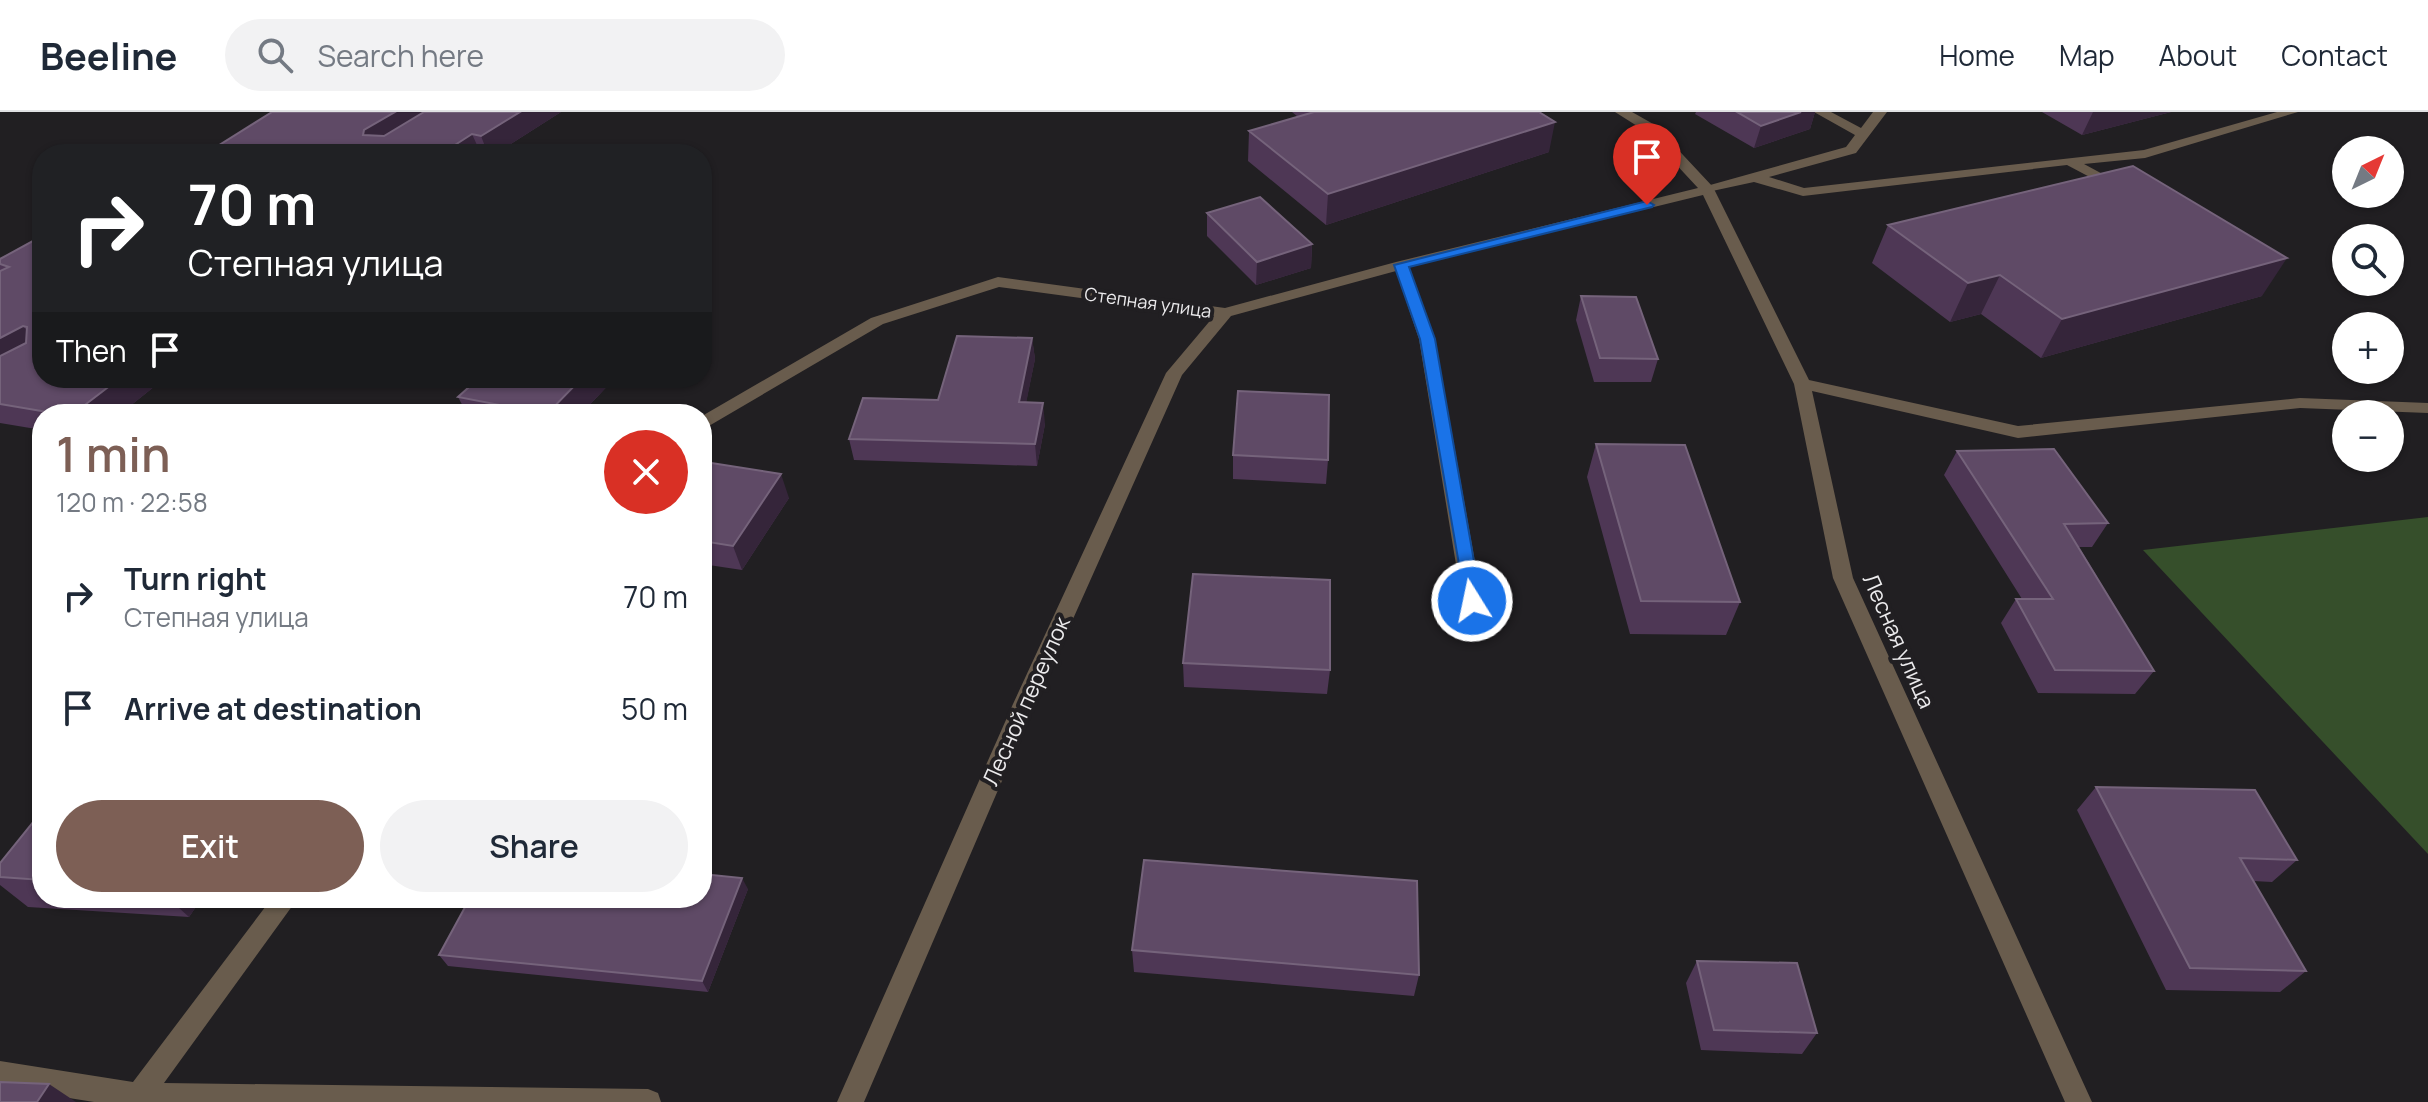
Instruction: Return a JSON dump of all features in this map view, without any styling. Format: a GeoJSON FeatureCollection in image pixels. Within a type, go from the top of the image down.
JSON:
{"type":"FeatureCollection","features":[{"type":"Feature","properties":{"kind":"street","name":"Лесная улица"},"geometry":{"type":"LineString","coordinates":[[1622,112],[1650,128],[1708,190],[1802,384],[1843,578],[2079,1102]]}},
{"type":"Feature","properties":{"kind":"street"},"geometry":{"type":"LineString","coordinates":[[1821,112],[1863,134]]}},
{"type":"Feature","properties":{"kind":"street","name":"Степная улица"},"geometry":{"type":"LineString","coordinates":[[712,418],[877,321],[998,282],[1225,313],[1401,265],[1708,190],[1851,150],[1880,112]]}},
{"type":"Feature","properties":{"kind":"street"},"geometry":{"type":"LineString","coordinates":[[1753,177],[1803,192],[2145,154],[2291,112]]}},
{"type":"Feature","properties":{"kind":"street"},"geometry":{"type":"LineString","coordinates":[[2069,161],[2138,200]]}},
{"type":"Feature","properties":{"kind":"street"},"geometry":{"type":"LineString","coordinates":[[1401,265],[1427,339],[1472,601]]}},
{"type":"Feature","properties":{"kind":"street","name":"Лесной переулок"},"geometry":{"type":"LineString","coordinates":[[850,1102],[1024,704],[1174,373],[1225,313]]}},
{"type":"Feature","properties":{"kind":"street"},"geometry":{"type":"LineString","coordinates":[[1802,384],[2018,432],[2300,403],[2428,408]]}},
{"type":"Feature","properties":{"kind":"street"},"geometry":{"type":"LineString","coordinates":[[136,1099],[279,908]]}},
{"type":"Feature","properties":{"kind":"street"},"geometry":{"type":"LineString","coordinates":[[0,1074],[136,1099],[648,1102]]}},
{"type":"Feature","properties":{"kind":"green space"},"geometry":{"type":"Polygon","coordinates":[[[2428,517],[2428,854],[2143,550],[2428,517]]]}},
{"type":"Feature","properties":{"kind":"building"},"geometry":{"type":"Polygon","coordinates":[[[272,112],[395,112],[364,130],[363,135],[384,136],[424,112],[520,112],[481,136],[472,134],[456,144],[221,144],[272,112]]]}},
{"type":"Feature","properties":{"kind":"building"},"geometry":{"type":"Polygon","coordinates":[[[1314,112],[1539,112],[1555,122],[1328,194],[1249,131],[1314,112]]]}},
{"type":"Feature","properties":{"kind":"building"},"geometry":{"type":"Polygon","coordinates":[[[1737,112],[1801,112],[1761,126],[1737,112]]]}},
{"type":"Feature","properties":{"kind":"building"},"geometry":{"type":"Polygon","coordinates":[[[2133,166],[2287,258],[2062,319],[2000,275],[1968,283],[1888,225],[2133,166]]]}},
{"type":"Feature","properties":{"kind":"building"},"geometry":{"type":"Polygon","coordinates":[[[1260,197],[1312,244],[1257,262],[1207,213],[1260,197]]]}},
{"type":"Feature","properties":{"kind":"building"},"geometry":{"type":"Polygon","coordinates":[[[32,241],[32,388],[107,388],[86,404],[32,404],[32,409],[0,404],[0,356],[26,343],[27,327],[23,326],[0,338],[0,271],[9,267],[0,264],[0,259],[32,241]]]}},
{"type":"Feature","properties":{"kind":"building"},"geometry":{"type":"Polygon","coordinates":[[[1581,296],[1636,297],[1658,359],[1600,358],[1581,296]]]}},
{"type":"Feature","properties":{"kind":"building"},"geometry":{"type":"Polygon","coordinates":[[[957,336],[1032,338],[1019,402],[1043,403],[1035,444],[849,439],[863,398],[938,400],[957,336]]]}},
{"type":"Feature","properties":{"kind":"building"},"geometry":{"type":"Polygon","coordinates":[[[468,388],[572,388],[557,404],[495,404],[458,397],[468,388]]]}},
{"type":"Feature","properties":{"kind":"building"},"geometry":{"type":"Polygon","coordinates":[[[1238,391],[1329,395],[1328,460],[1233,455],[1238,391]]]}},
{"type":"Feature","properties":{"kind":"building"},"geometry":{"type":"Polygon","coordinates":[[[1596,444],[1685,445],[1740,602],[1641,601],[1596,444]]]}},
{"type":"Feature","properties":{"kind":"building"},"geometry":{"type":"Polygon","coordinates":[[[2054,449],[2108,523],[2064,524],[2154,671],[2055,670],[2016,599],[2053,599],[1957,451],[2054,449]]]}},
{"type":"Feature","properties":{"kind":"building"},"geometry":{"type":"Polygon","coordinates":[[[712,463],[781,474],[733,546],[712,543],[712,463]]]}},
{"type":"Feature","properties":{"kind":"building"},"geometry":{"type":"Polygon","coordinates":[[[1193,574],[1330,580],[1330,670],[1183,663],[1193,574]]]}},
{"type":"Feature","properties":{"kind":"building"},"geometry":{"type":"Polygon","coordinates":[[[2096,787],[2255,790],[2297,860],[2240,858],[2306,971],[2190,968],[2096,787]]]}},
{"type":"Feature","properties":{"kind":"building"},"geometry":{"type":"Polygon","coordinates":[[[32,823],[32,879],[0,877],[0,863],[32,823]]]}},
{"type":"Feature","properties":{"kind":"building"},"geometry":{"type":"Polygon","coordinates":[[[1144,860],[1417,881],[1419,975],[1132,950],[1144,860]]]}},
{"type":"Feature","properties":{"kind":"building"},"geometry":{"type":"Polygon","coordinates":[[[712,875],[742,878],[702,981],[439,955],[465,908],[712,908],[712,875]]]}},
{"type":"Feature","properties":{"kind":"building"},"geometry":{"type":"Polygon","coordinates":[[[1697,961],[1797,963],[1817,1033],[1714,1030],[1697,961]]]}},
{"type":"Feature","properties":{"kind":"building"},"geometry":{"type":"Polygon","coordinates":[[[0,1082],[49,1084],[37,1102],[0,1102],[0,1082]]]}},
{"type":"Feature","properties":{"kind":"route"},"geometry":{"type":"LineString","coordinates":[[1472,601],[1427,339],[1401,265],[1647,205]]}}]}
